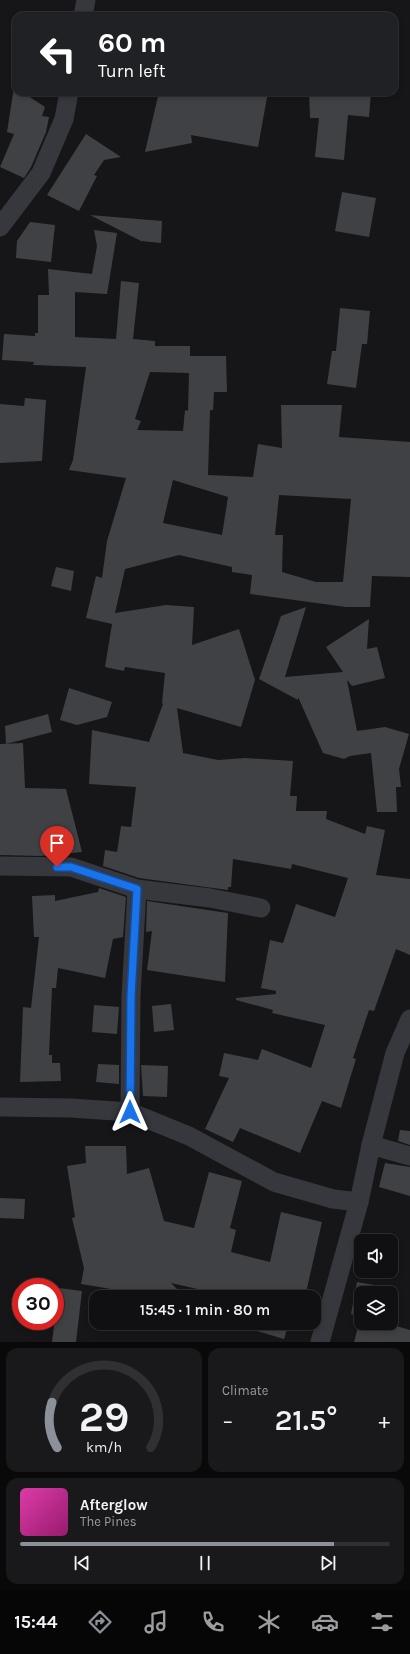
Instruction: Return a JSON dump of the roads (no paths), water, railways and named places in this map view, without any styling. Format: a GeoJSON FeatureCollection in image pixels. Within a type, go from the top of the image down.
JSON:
{"type":"FeatureCollection","features":[{"type":"Feature","properties":{"kind":"street"},"geometry":{"type":"LineString","coordinates":[[84,12],[86,0]]}},
{"type":"Feature","properties":{"kind":"street"},"geometry":{"type":"LineString","coordinates":[[0,227],[41,173],[64,119],[68,96]]}},
{"type":"Feature","properties":{"kind":"street"},"geometry":{"type":"LineString","coordinates":[[0,866],[71,867],[137,889],[210,898],[261,908]]}},
{"type":"Feature","properties":{"kind":"street"},"geometry":{"type":"LineString","coordinates":[[130,1112],[131,996],[137,889]]}},
{"type":"Feature","properties":{"kind":"street"},"geometry":{"type":"LineString","coordinates":[[320,1342],[359,1202],[371,1145],[395,1053],[410,1018]]}},
{"type":"Feature","properties":{"kind":"street"},"geometry":{"type":"LineString","coordinates":[[0,1107],[72,1108],[130,1112],[189,1136],[274,1182],[333,1199],[359,1202]]}},
{"type":"Feature","properties":{"kind":"street"},"geometry":{"type":"LineString","coordinates":[[371,1145],[410,1156]]}}]}
